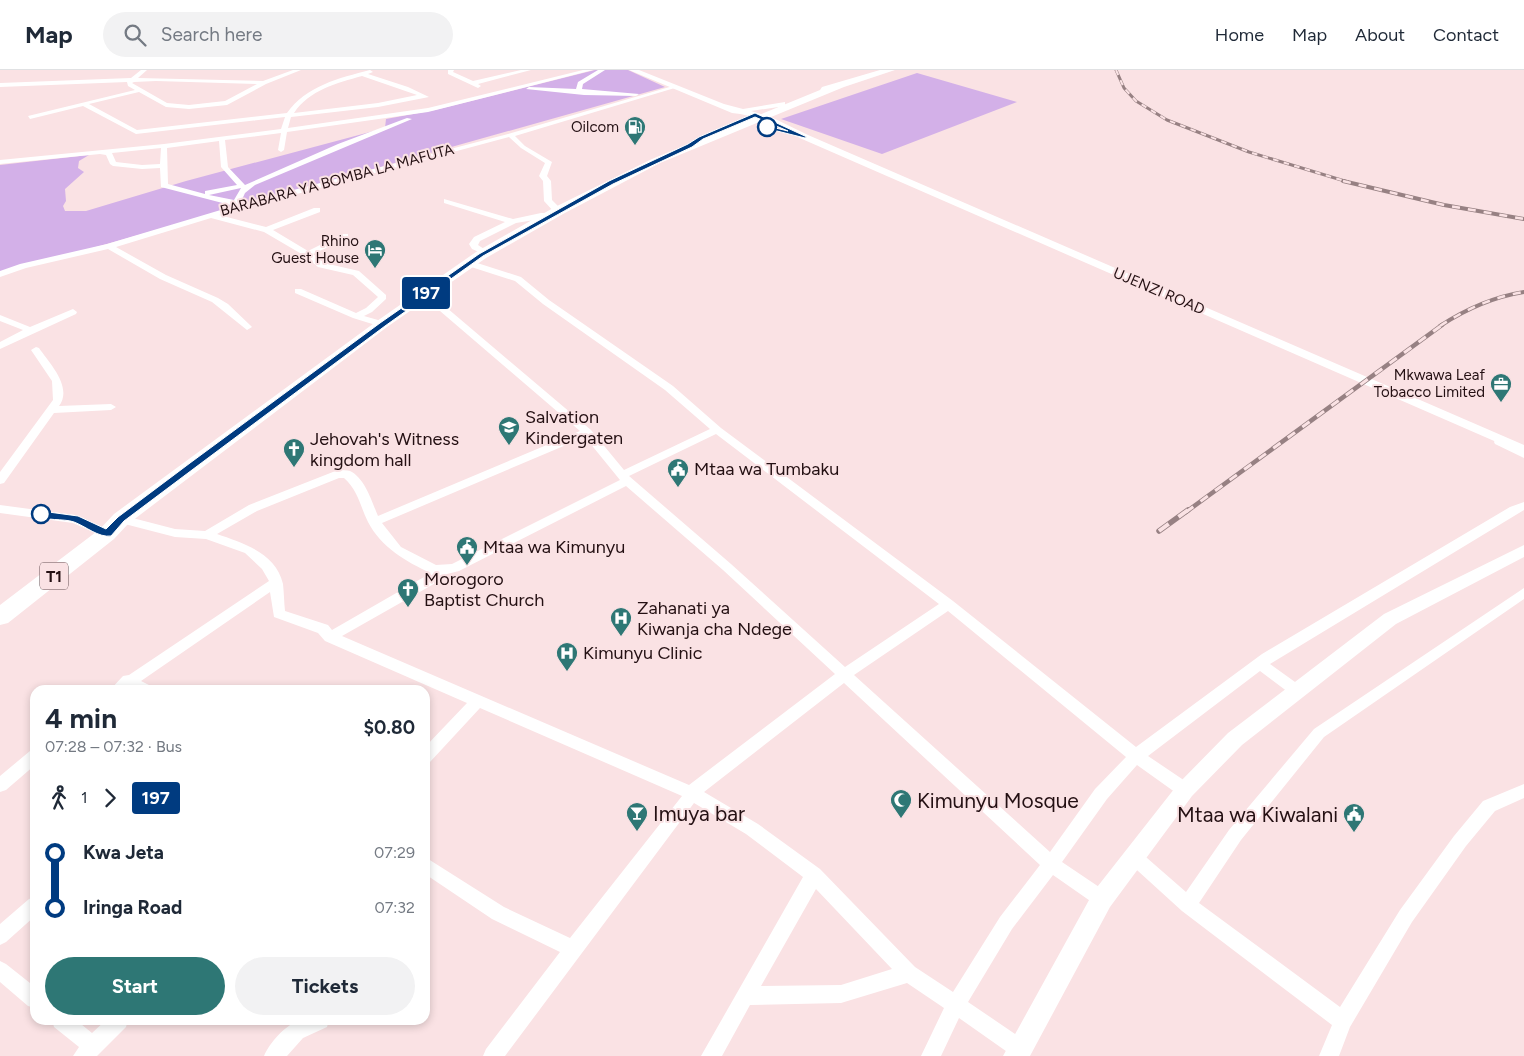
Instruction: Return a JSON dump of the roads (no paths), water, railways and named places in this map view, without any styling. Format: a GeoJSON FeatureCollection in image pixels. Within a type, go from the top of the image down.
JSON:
{"type":"FeatureCollection","features":[{"type":"Feature","properties":{"kind":"highway","name":"T1"},"geometry":{"type":"LineString","coordinates":[[0,617],[114,526],[382,324],[468,264],[634,171],[733,129],[782,104],[890,70]]}},
{"type":"Feature","properties":{"kind":"highway","name":"T1"},"geometry":{"type":"LineString","coordinates":[[690,146],[701,138],[840,86]]}},
{"type":"Feature","properties":{"kind":"street"},"geometry":{"type":"LineString","coordinates":[[136,91],[129,83],[144,70]]}},
{"type":"Feature","properties":{"kind":"street"},"geometry":{"type":"LineString","coordinates":[[30,117],[136,91],[146,92],[166,105],[189,107],[227,103],[264,83],[298,70]]}},
{"type":"Feature","properties":{"kind":"street"},"geometry":{"type":"LineString","coordinates":[[281,150],[289,115],[299,103],[315,91],[377,70]]}},
{"type":"Feature","properties":{"kind":"street"},"geometry":{"type":"LineString","coordinates":[[451,70],[450,72],[473,83],[486,93]]}},
{"type":"Feature","properties":{"kind":"street"},"geometry":{"type":"LineString","coordinates":[[473,83],[528,70]]}},
{"type":"Feature","properties":{"kind":"street"},"geometry":{"type":"LineString","coordinates":[[0,162],[164,146],[371,119],[428,110],[486,93],[522,87],[590,70]]}},
{"type":"Feature","properties":{"kind":"street"},"geometry":{"type":"LineString","coordinates":[[580,83],[602,70]]}},
{"type":"Feature","properties":{"kind":"street","name":"UJENZI ROAD"},"geometry":{"type":"LineString","coordinates":[[633,70],[794,132],[1524,450]]}},
{"type":"Feature","properties":{"kind":"street"},"geometry":{"type":"LineString","coordinates":[[362,74],[406,88],[431,99]]}},
{"type":"Feature","properties":{"kind":"street"},"geometry":{"type":"LineString","coordinates":[[564,77],[580,83]]}},
{"type":"Feature","properties":{"kind":"street"},"geometry":{"type":"LineString","coordinates":[[0,85],[156,79],[264,83]]}},
{"type":"Feature","properties":{"kind":"street"},"geometry":{"type":"LineString","coordinates":[[580,83],[579,90],[584,92]]}},
{"type":"Feature","properties":{"kind":"street"},"geometry":{"type":"LineString","coordinates":[[522,87],[543,90],[645,94]]}},
{"type":"Feature","properties":{"kind":"street","name":"BARABARA YA BOMBA LA MAFUTA"},"geometry":{"type":"LineString","coordinates":[[0,274],[23,266],[109,246],[237,205],[510,134],[675,87]]}},
{"type":"Feature","properties":{"kind":"street"},"geometry":{"type":"LineString","coordinates":[[438,102],[446,105],[543,90]]}},
{"type":"Feature","properties":{"kind":"street"},"geometry":{"type":"LineString","coordinates":[[84,104],[130,137],[217,122],[378,105],[423,96]]}},
{"type":"Feature","properties":{"kind":"street"},"geometry":{"type":"LineString","coordinates":[[217,122],[227,103]]}},
{"type":"Feature","properties":{"kind":"street"},"geometry":{"type":"LineString","coordinates":[[739,110],[782,104]]}},
{"type":"Feature","properties":{"kind":"street","name":"UJENZI ROAD"},"geometry":{"type":"LineString","coordinates":[[725,106],[755,117]]}},
{"type":"Feature","properties":{"kind":"street"},"geometry":{"type":"LineString","coordinates":[[193,194],[243,187],[318,154],[420,115],[428,110]]}},
{"type":"Feature","properties":{"kind":"street"},"geometry":{"type":"LineString","coordinates":[[371,119],[372,126],[376,131]]}},
{"type":"Feature","properties":{"kind":"street"},"geometry":{"type":"LineString","coordinates":[[733,129],[756,126],[805,137]]}},
{"type":"Feature","properties":{"kind":"street"},"geometry":{"type":"LineString","coordinates":[[486,253],[474,247],[473,244],[511,220],[556,213],[548,202],[547,181],[543,176],[550,162],[517,143],[510,134]]}},
{"type":"Feature","properties":{"kind":"street"},"geometry":{"type":"LineString","coordinates":[[122,150],[130,137]]}},
{"type":"Feature","properties":{"kind":"street"},"geometry":{"type":"LineString","coordinates":[[222,138],[223,163],[229,175],[238,180],[243,187]]}},
{"type":"Feature","properties":{"kind":"street"},"geometry":{"type":"LineString","coordinates":[[164,146],[162,166],[164,185],[237,205],[243,187]]}},
{"type":"Feature","properties":{"kind":"street"},"geometry":{"type":"LineString","coordinates":[[98,152],[109,154],[113,164],[142,167],[162,166]]}},
{"type":"Feature","properties":{"kind":"street"},"geometry":{"type":"LineString","coordinates":[[447,201],[465,208],[511,220]]}},
{"type":"Feature","properties":{"kind":"street"},"geometry":{"type":"LineString","coordinates":[[267,230],[317,210]]}},
{"type":"Feature","properties":{"kind":"street"},"geometry":{"type":"LineString","coordinates":[[210,215],[267,230],[308,254],[321,264],[341,271],[356,273],[383,297],[369,310],[356,316]]}},
{"type":"Feature","properties":{"kind":"street"},"geometry":{"type":"LineString","coordinates":[[308,254],[345,236]]}},
{"type":"Feature","properties":{"kind":"street"},"geometry":{"type":"LineString","coordinates":[[109,246],[163,277],[215,300],[247,326]]}},
{"type":"Feature","properties":{"kind":"street"},"geometry":{"type":"LineString","coordinates":[[468,264],[482,266],[491,271],[518,279],[554,308],[669,388],[717,430],[948,604],[1136,756],[1185,790]]}},
{"type":"Feature","properties":{"kind":"street"},"geometry":{"type":"LineString","coordinates":[[429,290],[442,299],[443,309],[586,432],[624,478],[727,567],[1051,864],[1102,899]]}},
{"type":"Feature","properties":{"kind":"street"},"geometry":{"type":"LineString","coordinates":[[298,291],[356,316],[382,324]]}},
{"type":"Feature","properties":{"kind":"street"},"geometry":{"type":"LineString","coordinates":[[0,346],[30,330],[73,312]]}},
{"type":"Feature","properties":{"kind":"street"},"geometry":{"type":"LineString","coordinates":[[0,318],[30,330]]}},
{"type":"Feature","properties":{"kind":"street"},"geometry":{"type":"LineString","coordinates":[[0,480],[58,400],[58,381],[36,350]]}},
{"type":"Feature","properties":{"kind":"street"},"geometry":{"type":"LineString","coordinates":[[50,410],[111,407]]}},
{"type":"Feature","properties":{"kind":"street"},"geometry":{"type":"LineString","coordinates":[[1428,407],[1524,454]]}},
{"type":"Feature","properties":{"kind":"street"},"geometry":{"type":"LineString","coordinates":[[207,535],[253,508],[338,474],[347,474],[364,494],[374,522],[397,550],[434,569],[455,568],[717,430]]}},
{"type":"Feature","properties":{"kind":"street"},"geometry":{"type":"LineString","coordinates":[[374,522],[586,432]]}},
{"type":"Feature","properties":{"kind":"street"},"geometry":{"type":"LineString","coordinates":[[931,1056],[955,1005],[1006,923],[1101,794],[1136,756],[1260,664],[1401,577],[1514,510],[1524,506]]}},
{"type":"Feature","properties":{"kind":"street"},"geometry":{"type":"LineString","coordinates":[[0,509],[114,526],[207,535],[249,550],[267,566],[276,582],[279,614],[323,629],[330,637],[691,792],[752,829],[814,875],[909,973],[1018,1053],[1102,899],[1185,790],[1235,739],[1390,620],[1524,550]]}},
{"type":"Feature","properties":{"kind":"street"},"geometry":{"type":"LineString","coordinates":[[330,637],[427,582],[443,570]]}},
{"type":"Feature","properties":{"kind":"street"},"geometry":{"type":"LineString","coordinates":[[122,685],[276,582]]}},
{"type":"Feature","properties":{"kind":"street"},"geometry":{"type":"LineString","coordinates":[[1188,905],[1235,835],[1319,733],[1524,593]]}},
{"type":"Feature","properties":{"kind":"street"},"geometry":{"type":"LineString","coordinates":[[494,1056],[572,949],[680,811],[691,792],[844,675],[948,604]]}},
{"type":"Feature","properties":{"kind":"street"},"geometry":{"type":"LineString","coordinates":[[1260,664],[1297,691]]}},
{"type":"Feature","properties":{"kind":"street"},"geometry":{"type":"LineString","coordinates":[[128,680],[137,685]]}},
{"type":"Feature","properties":{"kind":"street"},"geometry":{"type":"LineString","coordinates":[[430,752],[478,701]]}},
{"type":"Feature","properties":{"kind":"street"},"geometry":{"type":"LineString","coordinates":[[0,785],[30,760]]}},
{"type":"Feature","properties":{"kind":"street"},"geometry":{"type":"LineString","coordinates":[[1329,1056],[1343,1021],[1406,916],[1460,841],[1488,806],[1524,791]]}},
{"type":"Feature","properties":{"kind":"street"},"geometry":{"type":"LineString","coordinates":[[1133,856],[1188,905],[1343,1021]]}},
{"type":"Feature","properties":{"kind":"street"},"geometry":{"type":"LineString","coordinates":[[430,868],[498,913],[572,949]]}},
{"type":"Feature","properties":{"kind":"street"},"geometry":{"type":"LineString","coordinates":[[711,1056],[814,875]]}},
{"type":"Feature","properties":{"kind":"street"},"geometry":{"type":"LineString","coordinates":[[0,936],[30,909]]}},
{"type":"Feature","properties":{"kind":"street"},"geometry":{"type":"LineString","coordinates":[[0,970],[30,995]]}},
{"type":"Feature","properties":{"kind":"street"},"geometry":{"type":"LineString","coordinates":[[745,996],[841,994],[909,973]]}},
{"type":"Feature","properties":{"kind":"street"},"geometry":{"type":"LineString","coordinates":[[65,1025],[88,1051],[114,1025]]}},
{"type":"Feature","properties":{"kind":"street"},"geometry":{"type":"LineString","coordinates":[[274,1056],[296,1031],[309,1025]]}},
{"type":"Feature","properties":{"kind":"railway"},"geometry":{"type":"LineString","coordinates":[[1116,70],[1124,88],[1136,101],[1167,120],[1249,152],[1348,182]]}},
{"type":"Feature","properties":{"kind":"railway"},"geometry":{"type":"LineString","coordinates":[[1343,181],[1444,205],[1524,219]]}},
{"type":"Feature","properties":{"kind":"railway"},"geometry":{"type":"LineString","coordinates":[[1440,326],[1480,304],[1524,292]]}},
{"type":"Feature","properties":{"kind":"railway"},"geometry":{"type":"LineString","coordinates":[[1186,512],[1442,325]]}},
{"type":"Feature","properties":{"kind":"railway"},"geometry":{"type":"LineString","coordinates":[[1159,531],[1188,510]]}},
{"type":"Feature","properties":{"kind":"place","name":"Oilcom"},"geometry":{"type":"Point","coordinates":[635,146]}},
{"type":"Feature","properties":{"kind":"place","name":"Rhino Guest House"},"geometry":{"type":"Point","coordinates":[375,269]}},
{"type":"Feature","properties":{"kind":"place","name":"Mkwawa Leaf Tobacco Limited"},"geometry":{"type":"Point","coordinates":[1501,403]}},
{"type":"Feature","properties":{"kind":"place","name":"Salvation Kindergaten"},"geometry":{"type":"Point","coordinates":[509,446]}},
{"type":"Feature","properties":{"kind":"place","name":"Jehovah's Witness kingdom hall"},"geometry":{"type":"Point","coordinates":[294,468]}},
{"type":"Feature","properties":{"kind":"place","name":"Mtaa wa Tumbaku"},"geometry":{"type":"Point","coordinates":[678,488]}},
{"type":"Feature","properties":{"kind":"place","name":"Mtaa wa Kimunyu"},"geometry":{"type":"Point","coordinates":[467,566]}},
{"type":"Feature","properties":{"kind":"place","name":"Morogoro Baptist Church"},"geometry":{"type":"Point","coordinates":[408,608]}},
{"type":"Feature","properties":{"kind":"place","name":"Zahanati ya Kiwanja cha Ndege"},"geometry":{"type":"Point","coordinates":[621,637]}},
{"type":"Feature","properties":{"kind":"place","name":"Kimunyu Clinic"},"geometry":{"type":"Point","coordinates":[567,672]}},
{"type":"Feature","properties":{"kind":"place","name":"Kimunyu Mosque"},"geometry":{"type":"Point","coordinates":[901,819]}},
{"type":"Feature","properties":{"kind":"place","name":"Imuya bar"},"geometry":{"type":"Point","coordinates":[637,832]}},
{"type":"Feature","properties":{"kind":"place","name":"Mtaa wa Kiwalani"},"geometry":{"type":"Point","coordinates":[1354,833]}}]}
